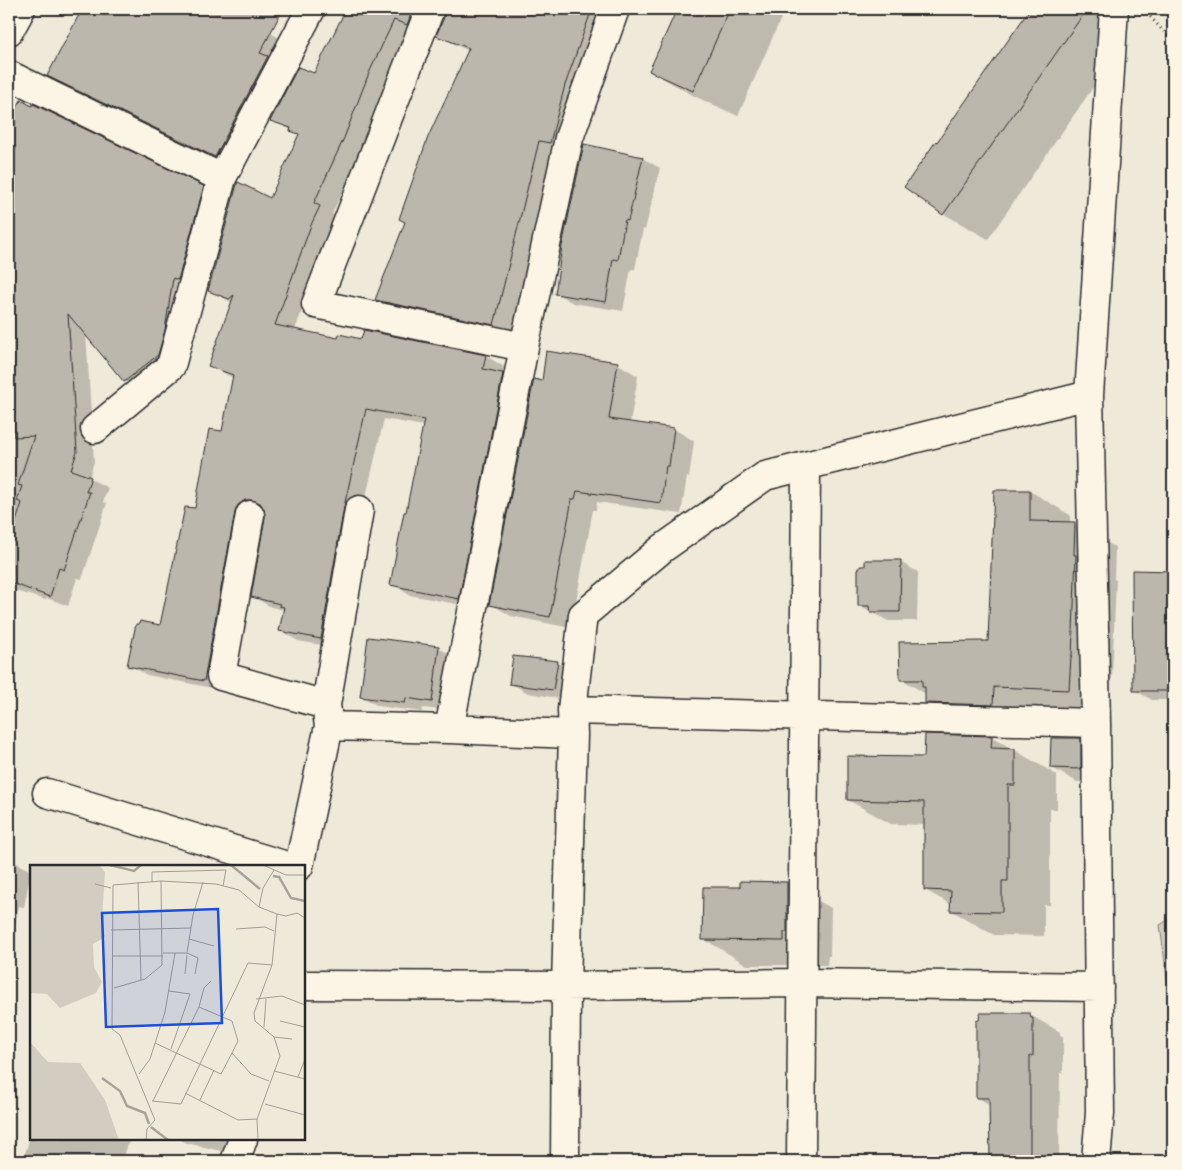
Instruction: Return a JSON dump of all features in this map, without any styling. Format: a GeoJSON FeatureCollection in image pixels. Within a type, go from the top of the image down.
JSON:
{"type":"FeatureCollection","features":[{"type":"Feature","properties":{"kind":"street"},"geometry":{"type":"LineString","coordinates":[[9,31],[21,9]]}},
{"type":"Feature","properties":{"kind":"street"},"geometry":{"type":"LineString","coordinates":[[95,429],[171,366],[222,178],[311,9]]}},
{"type":"Feature","properties":{"kind":"street"},"geometry":{"type":"LineString","coordinates":[[430,9],[316,304],[524,347]]}},
{"type":"Feature","properties":{"kind":"street"},"geometry":{"type":"LineString","coordinates":[[448,728],[524,347],[569,138],[615,9]]}},
{"type":"Feature","properties":{"kind":"street"},"geometry":{"type":"LineString","coordinates":[[1096,1161],[1100,1113],[1096,723],[1089,395],[1114,9]]}},
{"type":"Feature","properties":{"kind":"street"},"geometry":{"type":"LineString","coordinates":[[9,74],[222,178]]}},
{"type":"Feature","properties":{"kind":"street"},"geometry":{"type":"LineString","coordinates":[[565,1161],[566,986],[572,722],[583,615],[663,548],[765,476],[1089,395]]}},
{"type":"Feature","properties":{"kind":"street"},"geometry":{"type":"LineString","coordinates":[[801,1161],[806,466]]}},
{"type":"Feature","properties":{"kind":"street"},"geometry":{"type":"LineString","coordinates":[[299,865],[328,715],[360,510]]}},
{"type":"Feature","properties":{"kind":"street"},"geometry":{"type":"LineString","coordinates":[[250,515],[221,676],[328,715],[448,728],[572,722],[804,716],[1096,723]]}},
{"type":"Feature","properties":{"kind":"street"},"geometry":{"type":"LineString","coordinates":[[48,793],[284,865]]}},
{"type":"Feature","properties":{"kind":"street"},"geometry":{"type":"LineString","coordinates":[[305,985],[566,986],[803,983],[1098,987]]}},
{"type":"Feature","properties":{"kind":"street"},"geometry":{"type":"LineString","coordinates":[[234,1161],[243,1140]]}},
{"type":"Feature","properties":{"kind":"path"},"geometry":{"type":"LineString","coordinates":[[1144,9],[1173,42]]}},
{"type":"Feature","properties":{"kind":"shaded area"},"geometry":{"type":"Polygon","coordinates":[[[1173,917],[1173,1023],[1160,925],[1173,917]]]}},
{"type":"Feature","properties":{"kind":"building"},"geometry":{"type":"Polygon","coordinates":[[[82,9],[283,9],[260,53],[268,56],[215,157],[47,76],[82,9]]]}},
{"type":"Feature","properties":{"kind":"building"},"geometry":{"type":"Polygon","coordinates":[[[346,9],[413,9],[407,25],[394,20],[369,73],[344,138],[314,203],[320,206],[311,225],[275,325],[338,338],[339,334],[361,339],[364,330],[486,355],[483,369],[503,373],[459,599],[390,585],[424,420],[366,409],[344,507],[321,639],[279,631],[284,607],[279,606],[280,604],[251,597],[265,517],[264,509],[260,503],[245,500],[238,505],[235,512],[204,681],[127,666],[136,624],[139,624],[140,621],[160,625],[185,507],[195,508],[209,429],[222,431],[233,375],[208,366],[234,295],[229,299],[208,291],[237,184],[238,182],[270,198],[299,134],[290,131],[291,128],[270,121],[298,67],[314,73],[346,9]]]}},
{"type":"Feature","properties":{"kind":"building"},"geometry":{"type":"Polygon","coordinates":[[[445,9],[592,9],[565,85],[550,143],[539,141],[494,325],[375,300],[405,222],[399,219],[428,137],[469,48],[436,36],[445,15],[445,9]]]}},
{"type":"Feature","properties":{"kind":"building"},"geometry":{"type":"Polygon","coordinates":[[[677,9],[730,9],[693,91],[649,71],[677,9]]]}},
{"type":"Feature","properties":{"kind":"building"},"geometry":{"type":"Polygon","coordinates":[[[1030,9],[1087,9],[943,215],[904,187],[1030,9]]]}},
{"type":"Feature","properties":{"kind":"building"},"geometry":{"type":"Polygon","coordinates":[[[21,100],[204,186],[178,280],[173,278],[165,330],[158,355],[124,382],[68,314],[77,452],[71,470],[91,477],[86,492],[90,492],[64,570],[59,568],[50,597],[9,582],[9,543],[22,503],[17,501],[22,486],[18,485],[34,436],[14,437],[9,360],[9,122],[21,100]]]}},
{"type":"Feature","properties":{"kind":"building"},"geometry":{"type":"Polygon","coordinates":[[[584,144],[643,157],[628,221],[625,220],[618,260],[613,259],[606,302],[555,294],[562,246],[584,144]]]}},
{"type":"Feature","properties":{"kind":"building"},"geometry":{"type":"Polygon","coordinates":[[[546,351],[618,362],[609,419],[674,428],[669,466],[666,466],[661,503],[577,491],[575,499],[572,499],[550,617],[489,605],[534,379],[542,381],[546,351]]]}},
{"type":"Feature","properties":{"kind":"building"},"geometry":{"type":"Polygon","coordinates":[[[994,490],[1030,490],[1030,521],[1075,522],[1074,555],[1076,555],[1069,690],[994,687],[993,705],[925,703],[925,687],[922,687],[922,680],[900,680],[899,642],[988,641],[994,490]]]}},
{"type":"Feature","properties":{"kind":"building"},"geometry":{"type":"Polygon","coordinates":[[[865,560],[901,560],[900,612],[870,612],[869,606],[858,606],[858,568],[865,566],[865,560]]]}},
{"type":"Feature","properties":{"kind":"building"},"geometry":{"type":"Polygon","coordinates":[[[1132,570],[1173,571],[1173,691],[1133,691],[1132,570]]]}},
{"type":"Feature","properties":{"kind":"building"},"geometry":{"type":"Polygon","coordinates":[[[368,637],[439,646],[432,702],[406,698],[405,703],[360,697],[368,637]]]}},
{"type":"Feature","properties":{"kind":"building"},"geometry":{"type":"Polygon","coordinates":[[[513,656],[558,661],[553,690],[509,684],[513,656]]]}},
{"type":"Feature","properties":{"kind":"building"},"geometry":{"type":"Polygon","coordinates":[[[925,734],[992,736],[991,748],[1015,749],[1015,785],[1008,785],[1008,881],[1002,881],[1002,912],[950,911],[951,891],[924,890],[924,802],[847,800],[847,756],[924,757],[925,734]]]}},
{"type":"Feature","properties":{"kind":"building"},"geometry":{"type":"Polygon","coordinates":[[[1051,738],[1081,738],[1081,769],[1050,768],[1051,738]]]}},
{"type":"Feature","properties":{"kind":"building"},"geometry":{"type":"Polygon","coordinates":[[[740,881],[787,882],[787,932],[784,932],[784,941],[702,940],[703,887],[740,887],[740,881]]]}},
{"type":"Feature","properties":{"kind":"building"},"geometry":{"type":"Polygon","coordinates":[[[980,1013],[1030,1013],[1031,1018],[1033,1018],[1033,1056],[1030,1056],[1030,1161],[990,1161],[989,1098],[976,1098],[976,1021],[979,1020],[980,1013]]]}}]}
